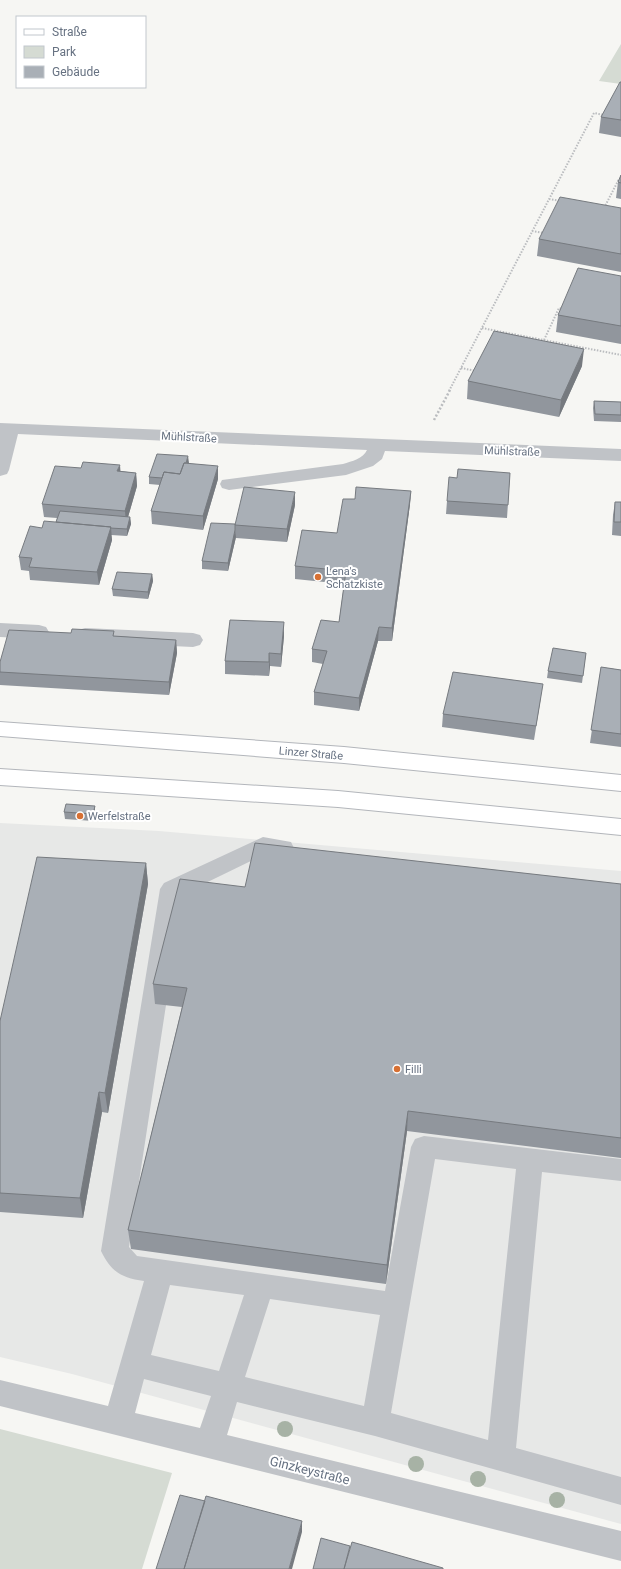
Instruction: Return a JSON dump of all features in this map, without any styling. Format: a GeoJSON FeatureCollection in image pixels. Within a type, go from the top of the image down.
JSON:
{"type":"FeatureCollection","features":[{"type":"Feature","properties":{"kind":"main road","name":"Linzer Straße"},"geometry":{"type":"LineString","coordinates":[[0,729],[344,755],[621,783]]}},
{"type":"Feature","properties":{"kind":"main road"},"geometry":{"type":"LineString","coordinates":[[0,777],[338,799],[621,827]]}},
{"type":"Feature","properties":{"kind":"street","name":"Mühlstraße"},"geometry":{"type":"LineString","coordinates":[[5,428],[621,455]]}},
{"type":"Feature","properties":{"kind":"street"},"geometry":{"type":"LineString","coordinates":[[0,470],[5,428]]}},
{"type":"Feature","properties":{"kind":"street"},"geometry":{"type":"LineString","coordinates":[[229,484],[346,469],[366,462],[375,455],[378,445]]}},
{"type":"Feature","properties":{"kind":"street"},"geometry":{"type":"LineString","coordinates":[[0,630],[192,640]]}},
{"type":"Feature","properties":{"kind":"street"},"geometry":{"type":"LineString","coordinates":[[303,850],[263,846],[172,890],[115,1251],[130,1267],[396,1305]]}},
{"type":"Feature","properties":{"kind":"street"},"geometry":{"type":"LineString","coordinates":[[375,1422],[424,1147],[621,1170]]}},
{"type":"Feature","properties":{"kind":"street"},"geometry":{"type":"LineString","coordinates":[[501,1456],[530,1159]]}},
{"type":"Feature","properties":{"kind":"street"},"geometry":{"type":"LineString","coordinates":[[118,1422],[160,1272]]}},
{"type":"Feature","properties":{"kind":"street"},"geometry":{"type":"LineString","coordinates":[[209,1445],[261,1285]]}},
{"type":"Feature","properties":{"kind":"street"},"geometry":{"type":"LineString","coordinates":[[135,1364],[375,1422],[501,1456],[621,1491]]}},
{"type":"Feature","properties":{"kind":"street","name":"Ginzkeystraße"},"geometry":{"type":"LineString","coordinates":[[0,1393],[621,1546]]}},
{"type":"Feature","properties":{"kind":"path"},"geometry":{"type":"LineString","coordinates":[[425,447],[430,428],[460,368],[594,113],[609,116]]}},
{"type":"Feature","properties":{"kind":"path"},"geometry":{"type":"LineString","coordinates":[[610,210],[604,209],[619,179],[621,179]]}},
{"type":"Feature","properties":{"kind":"path"},"geometry":{"type":"LineString","coordinates":[[549,199],[565,202]]}},
{"type":"Feature","properties":{"kind":"path"},"geometry":{"type":"LineString","coordinates":[[532,231],[548,234]]}},
{"type":"Feature","properties":{"kind":"path"},"geometry":{"type":"LineString","coordinates":[[544,340],[559,308],[566,309]]}},
{"type":"Feature","properties":{"kind":"path"},"geometry":{"type":"LineString","coordinates":[[482,328],[621,355]]}},
{"type":"Feature","properties":{"kind":"path"},"geometry":{"type":"LineString","coordinates":[[460,368],[480,372]]}},
{"type":"Feature","properties":{"kind":"shaded area"},"geometry":{"type":"Polygon","coordinates":[[[0,823],[159,831],[621,871],[621,1524],[72,1374],[0,1357],[0,823]]]}},
{"type":"Feature","properties":{"kind":"green space"},"geometry":{"type":"Polygon","coordinates":[[[621,44],[621,84],[599,81],[621,44]]]}},
{"type":"Feature","properties":{"kind":"green space"},"geometry":{"type":"Polygon","coordinates":[[[0,1429],[172,1473],[142,1569],[0,1569],[0,1429]]]}},
{"type":"Feature","properties":{"kind":"building"},"geometry":{"type":"Polygon","coordinates":[[[620,82],[621,120],[601,117],[620,82]]]}},
{"type":"Feature","properties":{"kind":"building"},"geometry":{"type":"Polygon","coordinates":[[[621,175],[621,183],[618,182],[621,175]]]}},
{"type":"Feature","properties":{"kind":"building"},"geometry":{"type":"Polygon","coordinates":[[[560,197],[621,208],[621,254],[539,239],[560,197]]]}},
{"type":"Feature","properties":{"kind":"building"},"geometry":{"type":"Polygon","coordinates":[[[578,268],[621,276],[621,326],[558,315],[578,268]]]}},
{"type":"Feature","properties":{"kind":"building"},"geometry":{"type":"Polygon","coordinates":[[[494,331],[584,349],[561,400],[468,381],[494,331]]]}},
{"type":"Feature","properties":{"kind":"building"},"geometry":{"type":"Polygon","coordinates":[[[594,401],[621,402],[621,415],[595,414],[594,401]]]}},
{"type":"Feature","properties":{"kind":"building"},"geometry":{"type":"Polygon","coordinates":[[[157,454],[188,456],[180,474],[164,472],[162,478],[149,477],[157,454]]]}},
{"type":"Feature","properties":{"kind":"building"},"geometry":{"type":"Polygon","coordinates":[[[83,462],[120,465],[117,471],[136,473],[125,511],[42,504],[55,466],[81,468],[83,462]]]}},
{"type":"Feature","properties":{"kind":"building"},"geometry":{"type":"Polygon","coordinates":[[[184,463],[218,466],[203,516],[151,511],[164,472],[180,474],[184,463]]]}},
{"type":"Feature","properties":{"kind":"building"},"geometry":{"type":"Polygon","coordinates":[[[458,469],[510,473],[508,505],[447,501],[449,477],[457,478],[458,469]]]}},
{"type":"Feature","properties":{"kind":"building"},"geometry":{"type":"Polygon","coordinates":[[[244,487],[295,492],[287,529],[235,525],[244,487]]]}},
{"type":"Feature","properties":{"kind":"building"},"geometry":{"type":"Polygon","coordinates":[[[356,487],[411,491],[392,628],[379,627],[359,698],[314,692],[327,651],[312,649],[321,620],[339,622],[346,571],[295,566],[302,530],[337,533],[343,499],[355,499],[356,487]]]}},
{"type":"Feature","properties":{"kind":"building"},"geometry":{"type":"Polygon","coordinates":[[[615,502],[621,502],[621,522],[614,522],[615,502]]]}},
{"type":"Feature","properties":{"kind":"building"},"geometry":{"type":"Polygon","coordinates":[[[60,511],[130,517],[127,529],[110,528],[111,527],[56,522],[60,511]]]}},
{"type":"Feature","properties":{"kind":"building"},"geometry":{"type":"Polygon","coordinates":[[[44,521],[111,527],[97,572],[29,567],[32,558],[19,557],[30,526],[42,528],[44,521]]]}},
{"type":"Feature","properties":{"kind":"building"},"geometry":{"type":"Polygon","coordinates":[[[211,523],[235,524],[228,563],[202,561],[211,523]]]}},
{"type":"Feature","properties":{"kind":"building"},"geometry":{"type":"Polygon","coordinates":[[[117,572],[152,574],[148,592],[112,589],[117,572]]]}},
{"type":"Feature","properties":{"kind":"building"},"geometry":{"type":"Polygon","coordinates":[[[230,620],[284,622],[281,654],[269,653],[269,662],[225,661],[230,620]]]}},
{"type":"Feature","properties":{"kind":"building"},"geometry":{"type":"Polygon","coordinates":[[[72,629],[114,631],[113,636],[176,640],[169,682],[0,672],[0,662],[9,630],[71,633],[72,629]]]}},
{"type":"Feature","properties":{"kind":"building"},"geometry":{"type":"Polygon","coordinates":[[[553,648],[586,653],[583,676],[548,671],[553,648]]]}},
{"type":"Feature","properties":{"kind":"building"},"geometry":{"type":"Polygon","coordinates":[[[601,667],[621,670],[621,734],[591,730],[601,667]]]}},
{"type":"Feature","properties":{"kind":"building"},"geometry":{"type":"Polygon","coordinates":[[[453,672],[543,684],[536,726],[443,714],[453,672]]]}},
{"type":"Feature","properties":{"kind":"building"},"geometry":{"type":"Polygon","coordinates":[[[66,804],[95,806],[93,814],[64,812],[66,804]]]}},
{"type":"Feature","properties":{"kind":"building","name":"Filli"},"geometry":{"type":"Polygon","coordinates":[[[255,843],[621,884],[621,1138],[408,1111],[387,1265],[128,1230],[187,988],[153,984],[180,879],[245,887],[255,843]]]}},
{"type":"Feature","properties":{"kind":"building"},"geometry":{"type":"Polygon","coordinates":[[[37,857],[146,863],[105,1093],[99,1092],[80,1198],[0,1193],[0,1021],[37,857]]]}},
{"type":"Feature","properties":{"kind":"building"},"geometry":{"type":"Polygon","coordinates":[[[180,1495],[205,1501],[184,1569],[156,1569],[180,1495]]]}},
{"type":"Feature","properties":{"kind":"building"},"geometry":{"type":"Polygon","coordinates":[[[206,1496],[302,1521],[289,1569],[184,1569],[206,1496]]]}},
{"type":"Feature","properties":{"kind":"building"},"geometry":{"type":"Polygon","coordinates":[[[321,1538],[350,1546],[344,1569],[313,1569],[321,1538]]]}},
{"type":"Feature","properties":{"kind":"building"},"geometry":{"type":"Polygon","coordinates":[[[352,1542],[443,1568],[443,1569],[344,1569],[352,1542]]]}},
{"type":"Feature","properties":{"kind":"place","name":"Lena's Schatzkiste"},"geometry":{"type":"Point","coordinates":[318,577]}},
{"type":"Feature","properties":{"kind":"place","name":"Werfelstraße"},"geometry":{"type":"Point","coordinates":[80,816]}},
{"type":"Feature","properties":{"kind":"place","name":"Filli"},"geometry":{"type":"Point","coordinates":[397,1069]}}]}
